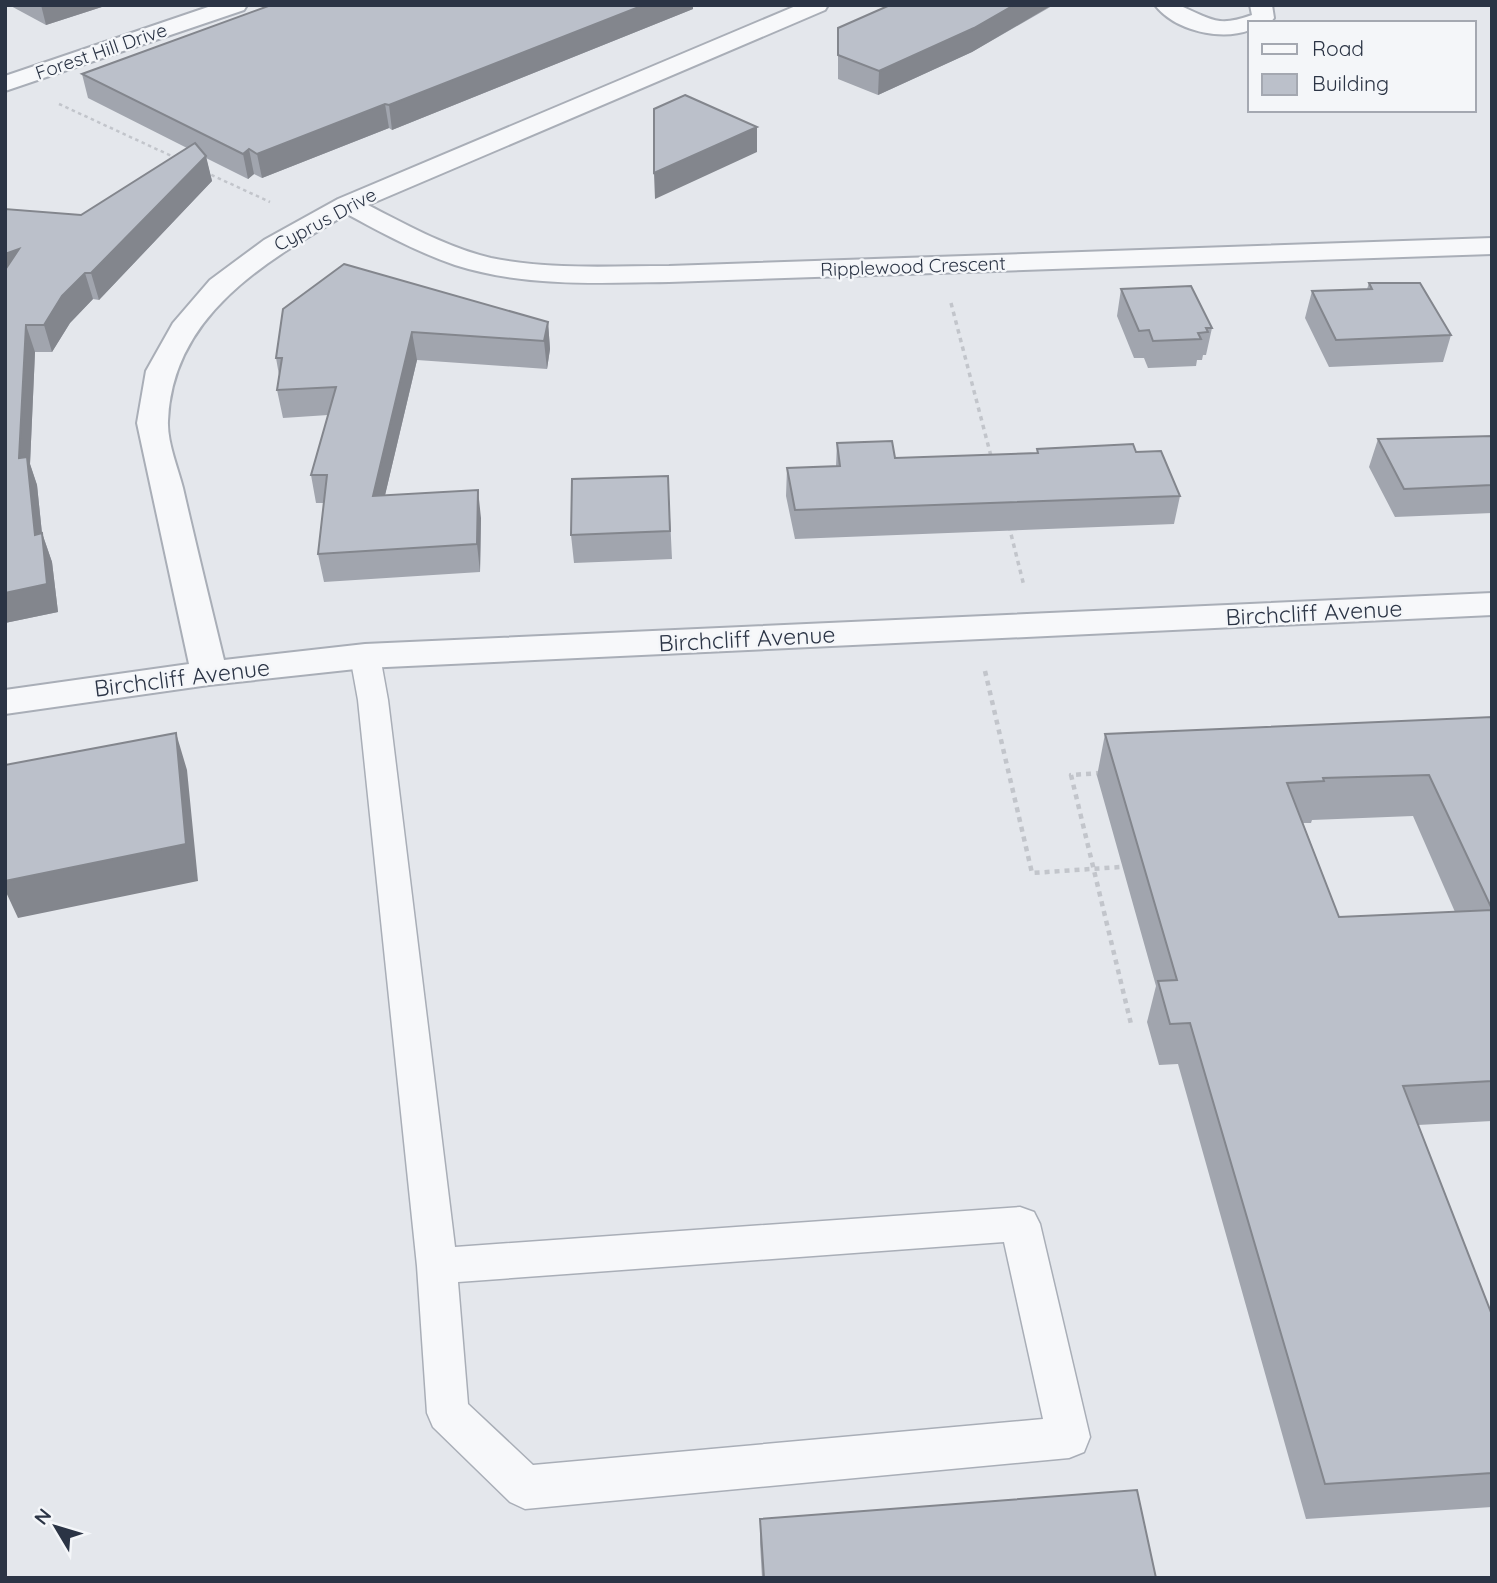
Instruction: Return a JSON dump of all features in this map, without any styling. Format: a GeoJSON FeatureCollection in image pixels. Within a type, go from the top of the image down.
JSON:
{"type":"FeatureCollection","features":[{"type":"Feature","properties":{"kind":"street","name":"Forest Hill Drive"},"geometry":{"type":"LineString","coordinates":[[6,83],[236,5]]}},
{"type":"Feature","properties":{"kind":"street","name":"Cyprus Drive"},"geometry":{"type":"LineString","coordinates":[[209,673],[152,423],[161,371],[183,329],[220,286],[273,246],[347,204],[817,5]]}},
{"type":"Feature","properties":{"kind":"street"},"geometry":{"type":"LineString","coordinates":[[1166,5],[1194,23],[1231,30],[1248,24]]}},
{"type":"Feature","properties":{"kind":"street"},"geometry":{"type":"LineString","coordinates":[[1255,21],[1263,18],[1261,5]]}},
{"type":"Feature","properties":{"kind":"street","name":"Ripplewood Crescent"},"geometry":{"type":"LineString","coordinates":[[347,204],[422,242],[467,260],[585,274],[669,274],[1492,246]]}},
{"type":"Feature","properties":{"kind":"street","name":"Birchcliff Avenue"},"geometry":{"type":"LineString","coordinates":[[5,702],[209,673],[365,656],[1492,604]]}},
{"type":"Feature","properties":{"kind":"lane"},"geometry":{"type":"LineString","coordinates":[[365,656],[373,700],[437,1266],[448,1413],[525,1487],[1069,1437],[1020,1224],[437,1266]]}},
{"type":"Feature","properties":{"kind":"path"},"geometry":{"type":"LineString","coordinates":[[58,104],[179,159]]}},
{"type":"Feature","properties":{"kind":"path"},"geometry":{"type":"LineString","coordinates":[[201,170],[281,207]]}},
{"type":"Feature","properties":{"kind":"path"},"geometry":{"type":"LineString","coordinates":[[951,301],[995,472]]}},
{"type":"Feature","properties":{"kind":"path"},"geometry":{"type":"LineString","coordinates":[[1009,525],[1026,590]]}},
{"type":"Feature","properties":{"kind":"path"},"geometry":{"type":"LineString","coordinates":[[985,671],[1032,873],[1120,867]]}},
{"type":"Feature","properties":{"kind":"path"},"geometry":{"type":"LineString","coordinates":[[1101,772],[1071,775],[1131,1024]]}},
{"type":"Feature","properties":{"kind":"building"},"geometry":{"type":"Polygon","coordinates":[[[271,5],[644,5],[257,154],[249,149],[243,154],[82,74],[271,5]]]}},
{"type":"Feature","properties":{"kind":"building"},"geometry":{"type":"Polygon","coordinates":[[[890,5],[1014,5],[974,28],[879,71],[838,55],[838,28],[890,5]]]}},
{"type":"Feature","properties":{"kind":"building"},"geometry":{"type":"Polygon","coordinates":[[[685,95],[757,127],[654,173],[654,109],[685,95]]]}},
{"type":"Feature","properties":{"kind":"building"},"geometry":{"type":"Polygon","coordinates":[[[195,143],[206,156],[91,273],[85,273],[62,296],[44,325],[26,325],[19,458],[27,457],[35,535],[42,533],[47,584],[5,593],[5,270],[19,249],[5,254],[5,209],[81,215],[195,143]]]}},
{"type":"Feature","properties":{"kind":"building"},"geometry":{"type":"Polygon","coordinates":[[[344,264],[548,322],[544,341],[412,332],[373,496],[478,490],[477,544],[318,554],[327,475],[311,475],[336,387],[277,390],[282,358],[276,358],[283,309],[344,264]]]}},
{"type":"Feature","properties":{"kind":"building"},"geometry":{"type":"Polygon","coordinates":[[[1369,283],[1420,283],[1451,335],[1336,340],[1312,291],[1372,289],[1369,283]]]}},
{"type":"Feature","properties":{"kind":"building"},"geometry":{"type":"Polygon","coordinates":[[[1191,286],[1212,328],[1206,328],[1208,332],[1198,333],[1201,339],[1153,341],[1149,330],[1139,331],[1121,289],[1191,286]]]}},
{"type":"Feature","properties":{"kind":"building"},"geometry":{"type":"Polygon","coordinates":[[[1492,436],[1492,485],[1404,489],[1378,439],[1492,436]]]}},
{"type":"Feature","properties":{"kind":"building"},"geometry":{"type":"Polygon","coordinates":[[[892,441],[895,458],[1038,453],[1037,449],[1133,444],[1136,452],[1161,451],[1180,496],[795,510],[787,468],[840,466],[837,443],[892,441]]]}},
{"type":"Feature","properties":{"kind":"building"},"geometry":{"type":"Polygon","coordinates":[[[668,476],[670,531],[571,535],[572,479],[668,476]]]}},
{"type":"Feature","properties":{"kind":"building"},"geometry":{"type":"Polygon","coordinates":[[[1492,717],[1492,909],[1429,775],[1323,778],[1324,781],[1287,783],[1339,917],[1492,910],[1492,1081],[1403,1086],[1492,1315],[1492,1473],[1325,1484],[1190,1023],[1170,1024],[1158,981],[1177,980],[1105,734],[1492,717]]]}},
{"type":"Feature","properties":{"kind":"building"},"geometry":{"type":"Polygon","coordinates":[[[176,733],[186,844],[5,881],[5,765],[176,733]]]}},
{"type":"Feature","properties":{"kind":"building"},"geometry":{"type":"Polygon","coordinates":[[[1137,1490],[1156,1578],[764,1578],[760,1519],[1137,1490]]]}}]}
